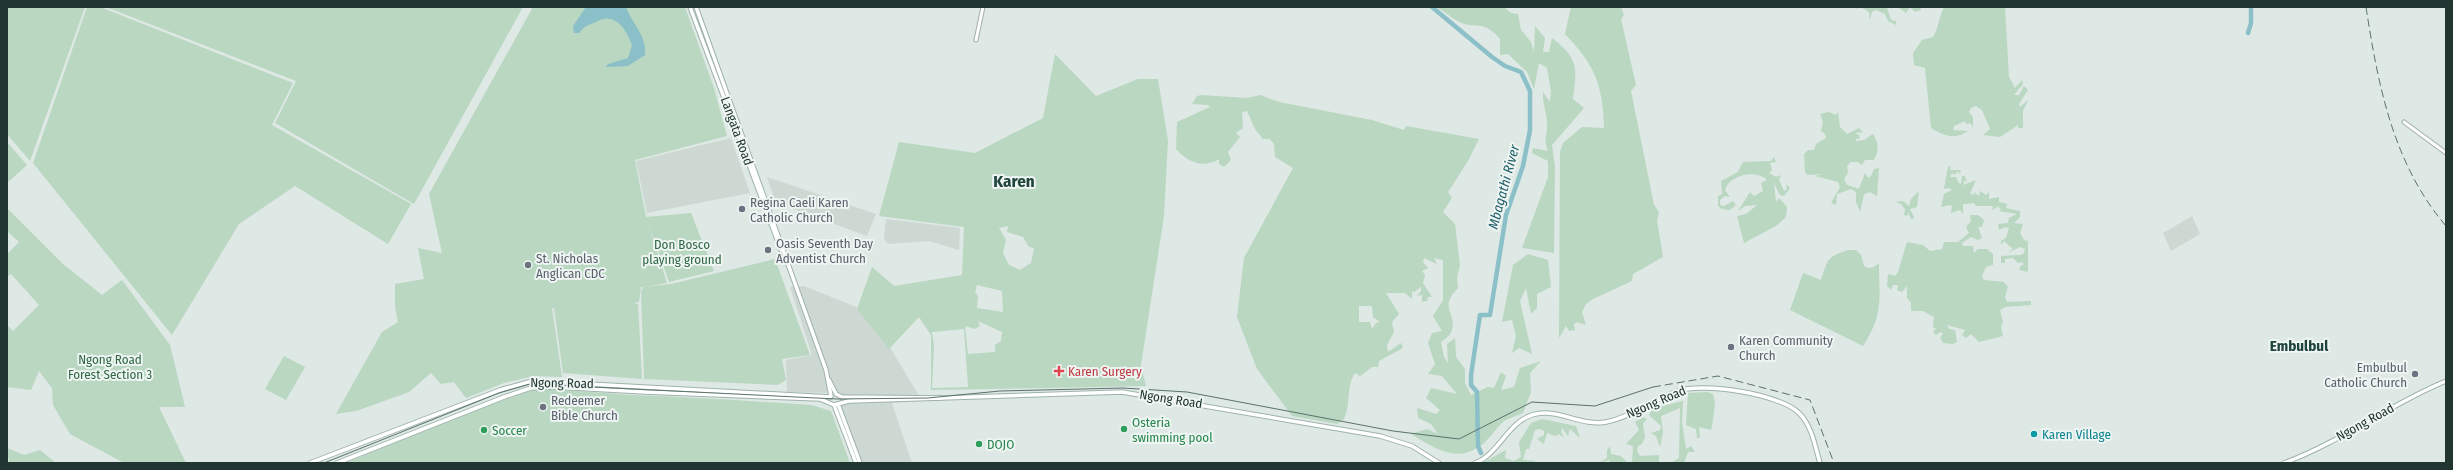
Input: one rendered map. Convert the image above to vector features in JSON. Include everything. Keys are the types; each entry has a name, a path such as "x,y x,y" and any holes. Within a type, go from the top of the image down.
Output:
{"main road":[{"name":"Langata Road","path":"690,7 784,255 829,380"},
{"name":"Langata Road","path":"696,7 760,182 784,255"},
{"path":"829,380 838,395 837,404 856,463"},
{"path":"829,380 830,402 837,404"},
{"name":"Ngong Road","path":"310,463 472,400 532,381 830,396 838,395 906,398 1128,392 1380,436 1412,446 1439,463"},
{"name":"Ngong Road","path":"2284,463 2313,451 2399,402 2446,381"},
{"name":"Ngong Road","path":"337,463 531,388 555,386 645,392 820,399 830,402"},
{"name":"Ngong Road","path":"1475,463 1493,451 1521,420 1532,415 1549,413 1583,421 1606,422 1620,418 1673,392 1700,387 1736,391 1794,409 1809,427 1820,463"},
{"path":"492,393 489,398 492,402 496,401"},
{"name":"Ngong Road","path":"837,404 906,398"},
{"path":"472,400 478,402 477,408"},
{"path":"837,404 860,463"}],"street":[{"path":"976,40 983,7"},
{"path":"2404,122 2446,153"}],"shaded area":[{"path":"731,138 750,193 647,213 636,161"},
{"path":"767,177 876,214 867,236 775,202"},
{"path":"2192,216 2200,234 2171,251 2163,233"},
{"path":"886,219 960,228 959,250 929,241 888,244 884,239"},
{"path":"804,286 856,307 889,346 918,394 920,401 892,403 912,463 862,463 837,393 787,392 786,360 812,355 790,287"}],"green space":[{"path":"7,7 85,7 30,161 7,134"},
{"path":"87,7 100,7 293,83 272,125 411,204 388,244 295,186 239,224 172,335 33,163"},
{"path":"106,7 523,7 414,204 275,123 296,81"},
{"name":"Don Bosco playing ground","path":"533,7 685,7 714,88 727,136 635,160 646,217 691,213 714,271 669,282 648,222 667,283 645,287 671,284 775,259 810,355 782,359 786,380 778,385 644,379 641,292 643,287 641,287 639,302 634,303 638,304 642,379 563,373 554,308 552,308 562,377 534,376 504,383 466,398 454,382 441,384 431,373 409,392 356,411 336,414 382,332 398,322 395,307 395,284 424,279 418,248 442,253 429,194"},
{"path":"1504,7 1511,13 1518,14 1521,30 1531,42 1534,52 1535,26 1545,38 1543,52 1549,52 1552,38 1561,45 1572,58 1575,71 1573,99 1584,108 1552,145 1555,166 1554,253 1522,248 1548,177 1548,161 1532,153 1533,148 1548,151 1545,141 1547,122 1543,96 1543,92 1550,102 1551,91 1547,68 1539,63 1534,89 1527,72 1508,54 1500,55 1500,39 1494,33 1485,27 1459,22 1438,8"},
{"path":"1571,7 1621,7 1624,15 1621,19 1636,85 1631,91 1654,205 1659,212 1657,221 1663,257 1633,274 1632,281 1593,299 1586,304 1582,312 1586,325 1577,322 1574,324 1575,330 1569,331 1566,326 1559,338 1560,152 1563,143 1582,127 1604,128 1602,100 1595,76 1584,56 1565,34"},
{"path":"1861,7 1910,7 1906,13 1899,8 1887,8 1891,20 1896,21 1896,25 1888,21 1885,14 1876,10 1872,12 1870,20 1869,12"},
{"path":"1910,7 1920,7 1921,10 1915,12"},
{"path":"1944,7 2005,7 2009,77 2015,88 2022,80 2023,84 2014,95 2019,95 2024,86 2028,90 2019,104 2020,107 2028,100 2023,111 2023,128 2018,128 2018,125 2000,137 1983,135 1990,129 1982,110 1976,106 1971,108 1969,112 1973,117 1973,127 1970,123 1966,124 1965,121 1954,126 1953,130 1968,131 1963,134 1950,136 1931,128 1925,68 1914,65 1913,53 1922,40 1933,37 1937,30"},
{"path":"1055,54 1096,96 1138,79 1158,79 1168,141 1164,216 1141,365 1146,386 931,390 931,335 919,317 889,349 857,309 872,267 894,286 962,275 964,227 879,216 899,142 975,153 1043,118","holes":["1008,226 1007,232 1023,237 1029,247 1034,248 1031,263 1020,270 1009,265 1003,253 1006,240 999,228","977,285 1002,291 1003,312 977,308 978,296 975,292","978,321 1002,332 1001,341 995,345 995,352 968,354 965,326 975,329 980,326","964,329 968,387 932,388 934,346 932,332"]},
{"path":"1260,95 1279,102 1372,120 1404,130 1406,126 1479,139 1468,161 1448,192 1452,198 1443,212 1455,224 1460,265 1457,278 1458,288 1449,301 1449,310 1453,324 1452,330 1441,342 1444,357 1448,363 1447,344 1455,338 1456,357 1465,369 1465,383 1471,395 1488,387 1494,388 1501,372 1506,376 1501,390 1514,387 1520,368 1541,361 1530,373 1531,392 1523,413 1507,419 1484,443 1474,450 1465,453 1456,454 1438,449 1411,434 1427,429 1438,434 1431,424 1418,418 1417,408 1436,414 1440,410 1426,398 1431,388 1457,394 1442,376 1428,374 1435,364 1428,343 1432,333 1442,331 1433,316 1443,300 1443,260 1434,258 1437,264 1424,258 1423,262 1428,268 1422,271 1425,275 1423,283 1432,297 1428,297 1427,301 1422,302 1422,295 1417,296 1421,291 1421,287 1414,292 1412,291 1412,299 1405,293 1386,293 1399,314 1392,322 1394,332 1387,345 1388,352 1401,343 1403,348 1379,361 1378,367 1372,367 1360,376 1355,373 1350,384 1344,419 1337,424 1292,416 1257,369 1237,317 1244,258 1293,168 1275,157 1274,144 1270,139 1263,139 1255,129 1247,111 1242,112 1243,128 1236,133 1240,137 1228,152 1231,160 1224,167 1219,164 1219,159 1202,164 1191,161 1181,154 1176,149 1177,122 1210,107 1208,105 1192,104 1197,96 1247,98","holes":["1359,306 1372,306 1373,317 1380,322 1376,323 1372,329 1370,322 1359,322"]},
{"path":"1829,112 1836,115 1838,112 1840,127 1847,134 1859,128 1863,132 1855,133 1859,135 1860,138 1856,139 1856,141 1864,140 1873,134 1877,144 1877,153 1874,160 1865,160 1862,165 1858,162 1851,162 1847,166 1848,173 1844,179 1847,185 1859,189 1865,173 1868,178 1871,176 1874,169 1879,168 1877,196 1870,192 1864,194 1860,212 1856,202 1856,192 1851,189 1837,194 1836,205 1831,203 1840,187 1838,182 1815,176 1822,174 1808,175 1805,172 1804,154 1808,150 1814,150 1816,144 1826,138 1825,134 1821,131 1823,122 1820,114"},
{"path":"7,142 27,165 7,183"},
{"path":"1774,157 1776,162 1770,163 1772,170 1769,173 1776,177 1781,175 1779,180 1784,191 1787,189 1786,184 1790,188 1784,196 1780,195 1774,183 1776,202 1779,198 1787,207 1786,217 1776,226 1744,243 1737,216 1746,214 1757,205 1745,206 1738,211 1750,192 1754,196 1763,191 1761,183 1767,180 1750,174 1737,177 1732,181 1725,190 1730,197 1725,196 1720,200 1720,205 1724,206 1733,201 1736,205 1730,210 1722,209 1718,206 1718,196 1722,194 1721,181 1738,172 1743,162 1771,161"},
{"path":"1951,166 1950,170 1961,170 1960,173 1956,171 1957,174 1955,173 1955,175 1952,173 1950,177 1956,177 1959,183 1961,184 1962,176 1965,176 1967,182 1964,180 1964,185 1976,180 1970,194 1974,195 1974,192 1979,196 1980,191 1986,195 1989,192 1989,199 1999,197 1999,202 2007,204 2006,208 2020,211 2020,217 2014,223 2023,224 2020,233 2024,240 2028,241 2028,272 2019,270 2021,265 2024,265 2022,262 2018,263 2013,258 2005,259 2005,263 2001,263 2001,256 2021,255 2024,253 2025,249 2020,247 2008,253 2013,249 2004,241 2001,245 2001,241 2006,238 2009,228 2005,227 1999,230 1998,224 2008,223 2009,218 2017,214 1999,211 2001,209 1998,207 2000,205 1992,210 1993,206 1976,206 1974,203 1963,204 1963,214 1960,210 1951,213 1952,206 1950,205 1941,207 1944,194 1952,190 1949,188 1944,189 1948,167"},
{"path":"1919,191 1917,207 1910,209 1914,217 1912,220 1908,213 1907,216 1904,215 1905,209 1901,204 1895,202 1903,201 1909,206 1911,199"},
{"name":"Ngong Road Forest Section 3","path":"7,208 63,264 102,295 122,280 170,345 185,407 159,407 186,463 124,463 70,434 53,405 52,388 39,371 31,390 7,387 7,325 13,331 39,305 11,274 7,277 7,254 19,242 7,231"},
{"path":"1970,215 1978,215 1984,220 1982,227 1978,227 1982,238 1978,240 1971,237 1962,243 1963,246 1973,246 1974,253 1978,249 1987,249 1993,254 1993,265 1986,267 1982,276 1984,280 2004,282 2008,287 2005,297 2007,302 2031,301 2031,305 2005,307 2000,310 2003,322 2001,327 2003,336 1979,342 1971,334 1966,338 1962,335 1965,330 1947,325 1949,329 1955,330 1957,342 1953,344 1943,343 1940,337 1943,334 1941,332 1936,335 1933,332 1936,329 1933,327 1934,317 1923,311 1911,311 1911,303 1907,298 1907,286 1902,292 1897,290 1898,285 1893,285 1891,290 1887,286 1888,274 1895,276 1898,272 1907,242 1923,245 1930,251 1942,249 1944,242 1958,242 1969,233 1966,227 1971,221"},
{"path":"1848,250 1856,250 1861,255 1864,266 1866,267 1872,268 1879,263 1879,306 1870,335 1863,346 1790,310 1803,273 1821,280 1829,259"},
{"path":"1528,254 1548,260 1551,287 1537,294 1537,308 1531,314 1526,288 1520,301 1532,354 1519,348 1512,353 1516,336 1512,320 1502,322 1513,265"},
{"path":"284,356 305,367 286,400 265,389"},
{"path":"531,390 811,405 831,411 850,463 345,463 463,415"},
{"path":"1707,392 1713,394 1715,404 1712,426 1711,430 1699,427 1700,438 1697,438 1696,429 1686,425 1688,393"},
{"path":"1683,401 1682,422 1686,449 1691,446 1695,452 1688,452 1684,463 1671,463 1679,458 1680,408 1661,416 1663,432 1660,447 1656,436 1651,433 1660,430 1661,426 1649,415 1651,410 1657,411 1662,406"},
{"path":"1643,417 1647,419 1643,424 1645,437 1642,444 1638,446 1637,451 1640,456 1659,455 1659,463 1611,463 1609,460 1599,463 1607,458 1607,450 1610,446 1611,454 1621,456 1627,462 1632,462 1633,446 1626,444 1639,430 1635,422"},
{"path":"1542,419 1576,426 1580,438 1570,429 1568,436 1562,428 1561,431 1564,438 1559,434 1555,436 1547,433 1544,444 1537,439 1544,435 1544,431 1540,429 1535,430 1529,449 1526,449 1523,460 1536,461 1531,463 1482,463 1506,450 1505,458 1514,461 1521,457 1519,442 1531,423"},
{"path":"7,448 24,455 40,450 56,463 9,462"}],"water":[{"path":"586,7 626,7 644,41 645,55 628,66 606,67 608,64 628,58 632,45 624,29 616,21 611,19 606,18 600,20 586,26 579,33 574,33 573,26"}],"waterway":[{"name":"Mbagathi River","path":"1432,7 1492,57 1505,66 1521,72 1530,91 1530,130 1523,166 1506,215 1490,315 1480,315 1471,375 1471,385 1477,392 1478,446 1481,453"},
{"path":"2248,33 2251,23 2251,7"}],"tram line":[{"path":"324,463 499,393 530,384 837,399 928,398 1000,391 1123,388 1187,392 1393,431 1459,439 1532,402 1595,406 1653,387"}],"railway":[{"path":"2366,7 2376,65 2383,94 2401,150 2413,177 2428,202 2446,226"},
{"path":"1653,387 1718,376 1810,400 1834,463"}],"place":[{"name":"Regina Caeli Karen Catholic Church","path":"742,209"},
{"name":"Oasis Seventh Day Adventist Church","path":"768,250"},
{"name":"St. Nicholas Anglican CDC","path":"528,265"},
{"name":"Karen Community Church","path":"1731,347"},
{"name":"Karen Surgery","path":"1059,371"},
{"name":"Embulbul Catholic Church","path":"2415,374"},
{"name":"Redeemer Bible Church","path":"543,407"},
{"name":"Osteria swimming pool","path":"1124,429"},
{"name":"Soccer","path":"484,430"},
{"name":"Karen Village","path":"2034,434"},
{"name":"DOJO","path":"979,444"}],"district":[{"name":"Karen","path":"1014,181"},
{"name":"Embulbul","path":"2299,346"}]}
